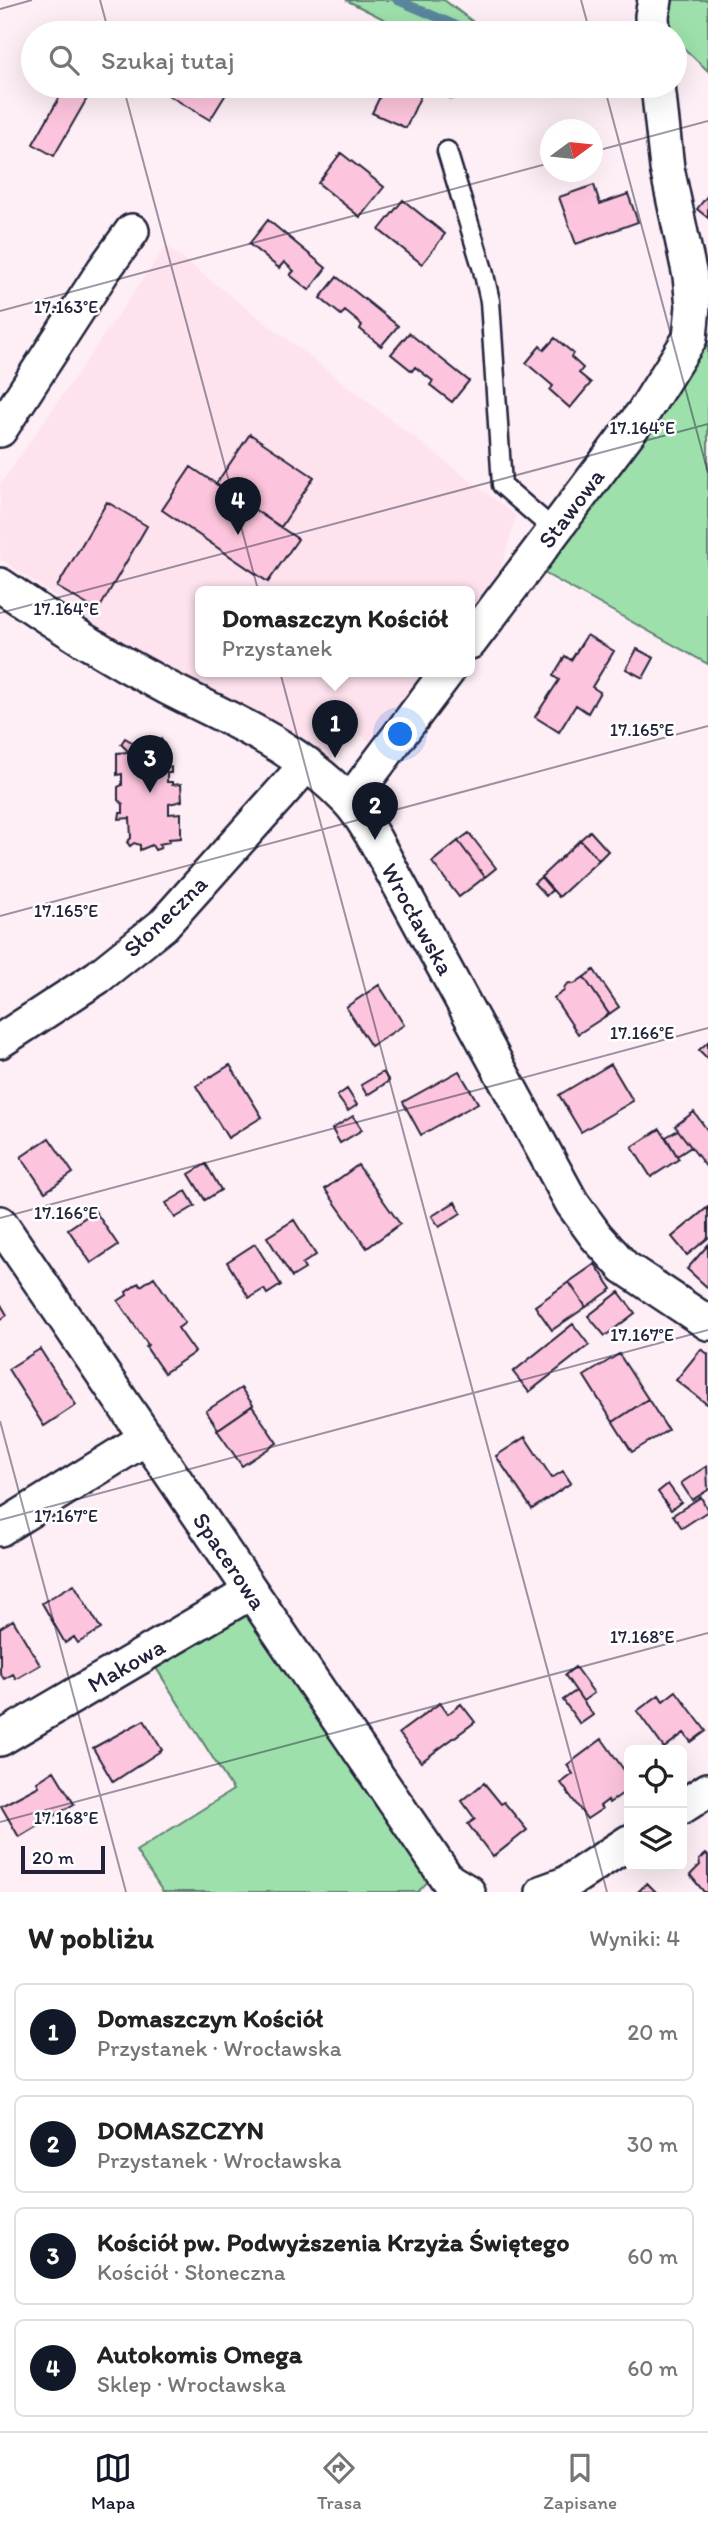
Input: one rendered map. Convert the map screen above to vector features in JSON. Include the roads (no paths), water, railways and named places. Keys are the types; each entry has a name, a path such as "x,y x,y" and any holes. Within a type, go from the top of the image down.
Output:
{"street":[{"path":"652,21 654,0"},
{"name":"Stawowa","path":"475,635 642,413 690,338 693,306 690,276 667,168 659,98"},
{"path":"0,430 132,231"},
{"name":"Wrocławska","path":"0,584 64,629 167,687 276,742 307,764 349,802 375,840 572,1203 596,1236 624,1267 708,1323"},
{"path":"349,802 443,677"},
{"name":"Słoneczna","path":"0,1041 98,977 163,925 307,764"},
{"name":"Spacerowa","path":"0,1223 448,1880 468,1892"},
{"path":"0,1529 146,1438"},
{"name":"Makowa","path":"0,1739 251,1592"},
{"path":"687,1804 708,1790"},
{"path":"542,1892 565,1884 624,1845"}],"lane":[{"path":"447,151 484,270 490,301 502,485 554,530"}],"waterway":[{"path":"397,0 446,21"}],"place":[{"name":"Autokomis Omega","path":"238,535"},
{"name":"Domaszczyn Kościół","path":"335,758"},
{"name":"Kościół pw. Podwyższenia Krzyża Świętego","path":"150,793"},
{"name":"DOMASZCZYN","path":"375,840"}]}
